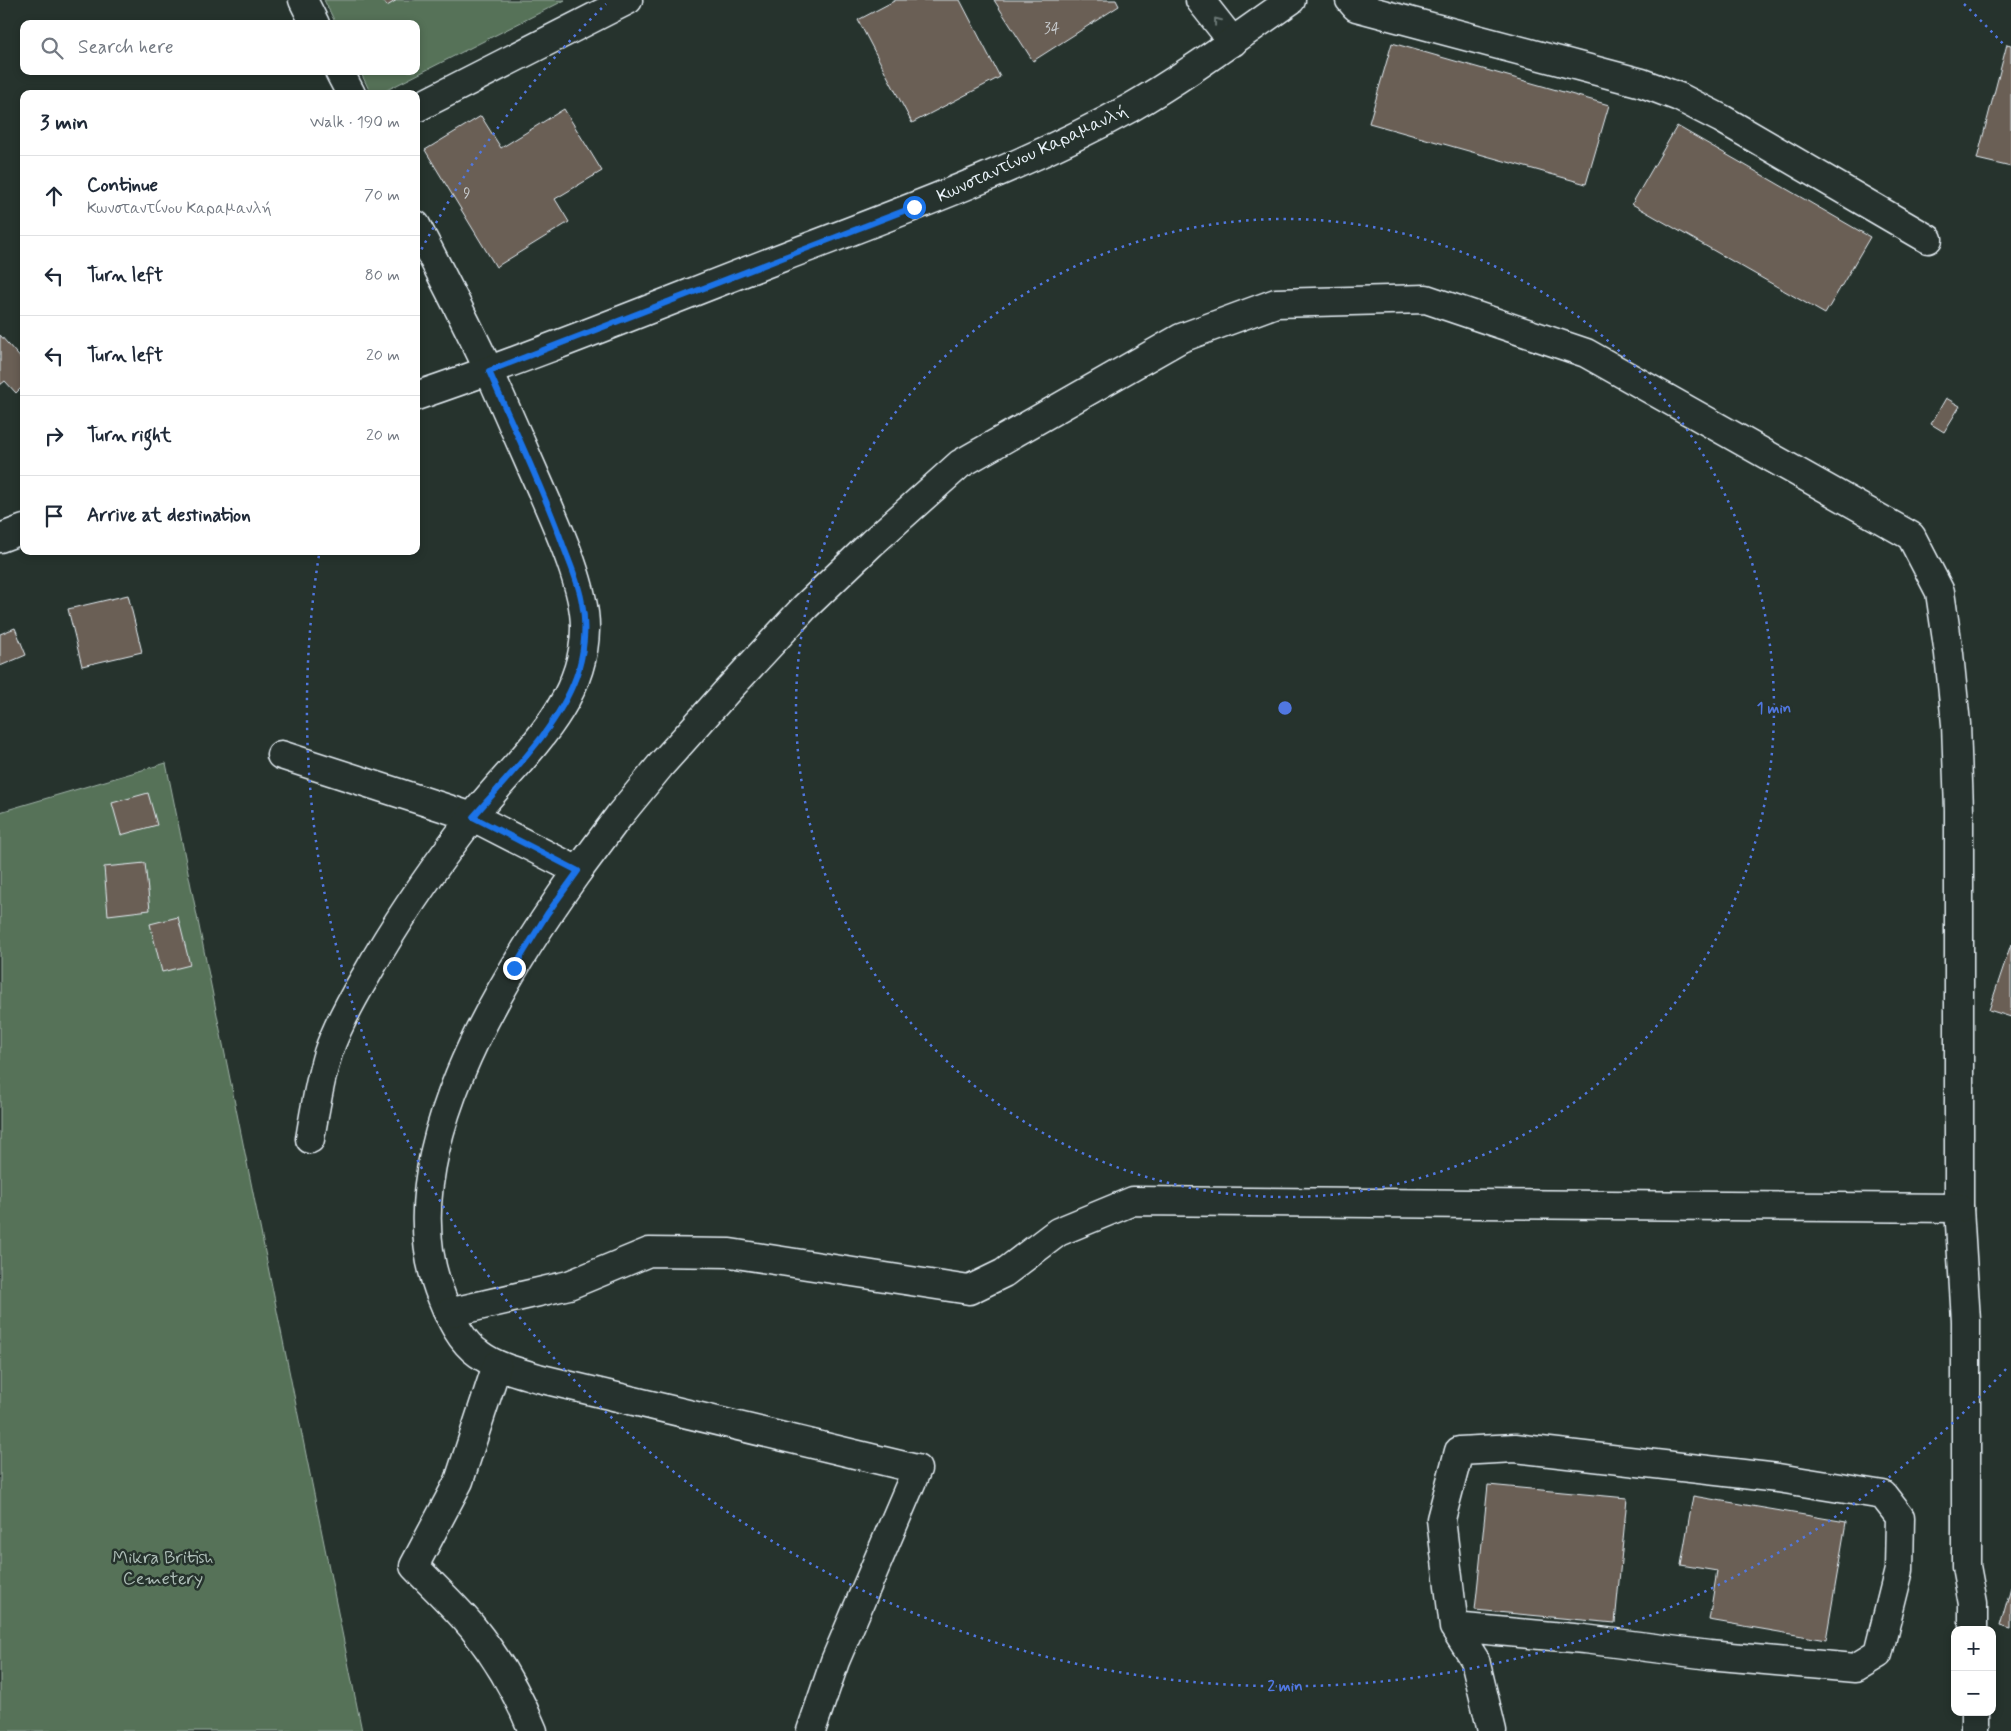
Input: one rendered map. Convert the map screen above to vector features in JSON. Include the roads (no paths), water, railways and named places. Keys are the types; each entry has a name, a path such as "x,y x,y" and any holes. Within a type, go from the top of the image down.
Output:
{"main road":[{"path":"304,0 313,20"},
{"path":"420,106 628,0"},
{"path":"1200,0 1233,42"},
{"name":"Κωνσταντίνου Καραμανλή","path":"420,395 489,371 914,207 1023,161 1129,108 1233,42 1291,0"},
{"path":"1350,0 1356,7 1642,83 1679,97 1722,119 1928,239"},
{"path":"341,75 349,90"},
{"path":"310,1139 318,1088 329,1050 349,1005 409,905 473,817 528,754 568,697 582,654 585,629 582,603 554,520 489,371 420,233"},
{"path":"811,1731 835,1661 917,1469 538,1378 497,1365 477,1354 461,1335 448,1313 436,1286 429,1259 426,1229 428,1191 433,1156 441,1124 460,1075 489,1014 542,922 578,871 619,816 660,766 779,635 872,543 960,464 1181,338 1276,303 1426,299 1586,353 1911,536 1940,592 1956,724 1960,905 1959,1208 1966,1322 1966,1566 1973,1604 1973,1626"},
{"path":"0,538 20,531"},
{"path":"281,755 473,817 578,871"},
{"path":"448,1313 569,1286 649,1252 730,1254 970,1290 1004,1273 1058,1232 1134,1201 1959,1208"},
{"path":"497,1365 459,1481 414,1566 472,1627 500,1665 522,1704 533,1731"},
{"path":"1454,1627 1584,1639 1709,1655 1855,1668 1878,1654 1900,1570 1900,1517 1883,1495 1840,1487 1778,1478 1515,1448 1460,1451 1441,1519 1454,1627 1474,1660 1492,1731"},
{"path":"1975,1716 1975,1731"}],"park label":[{"name":"Mikra British Cemetery","path":"163,1567"}]}
